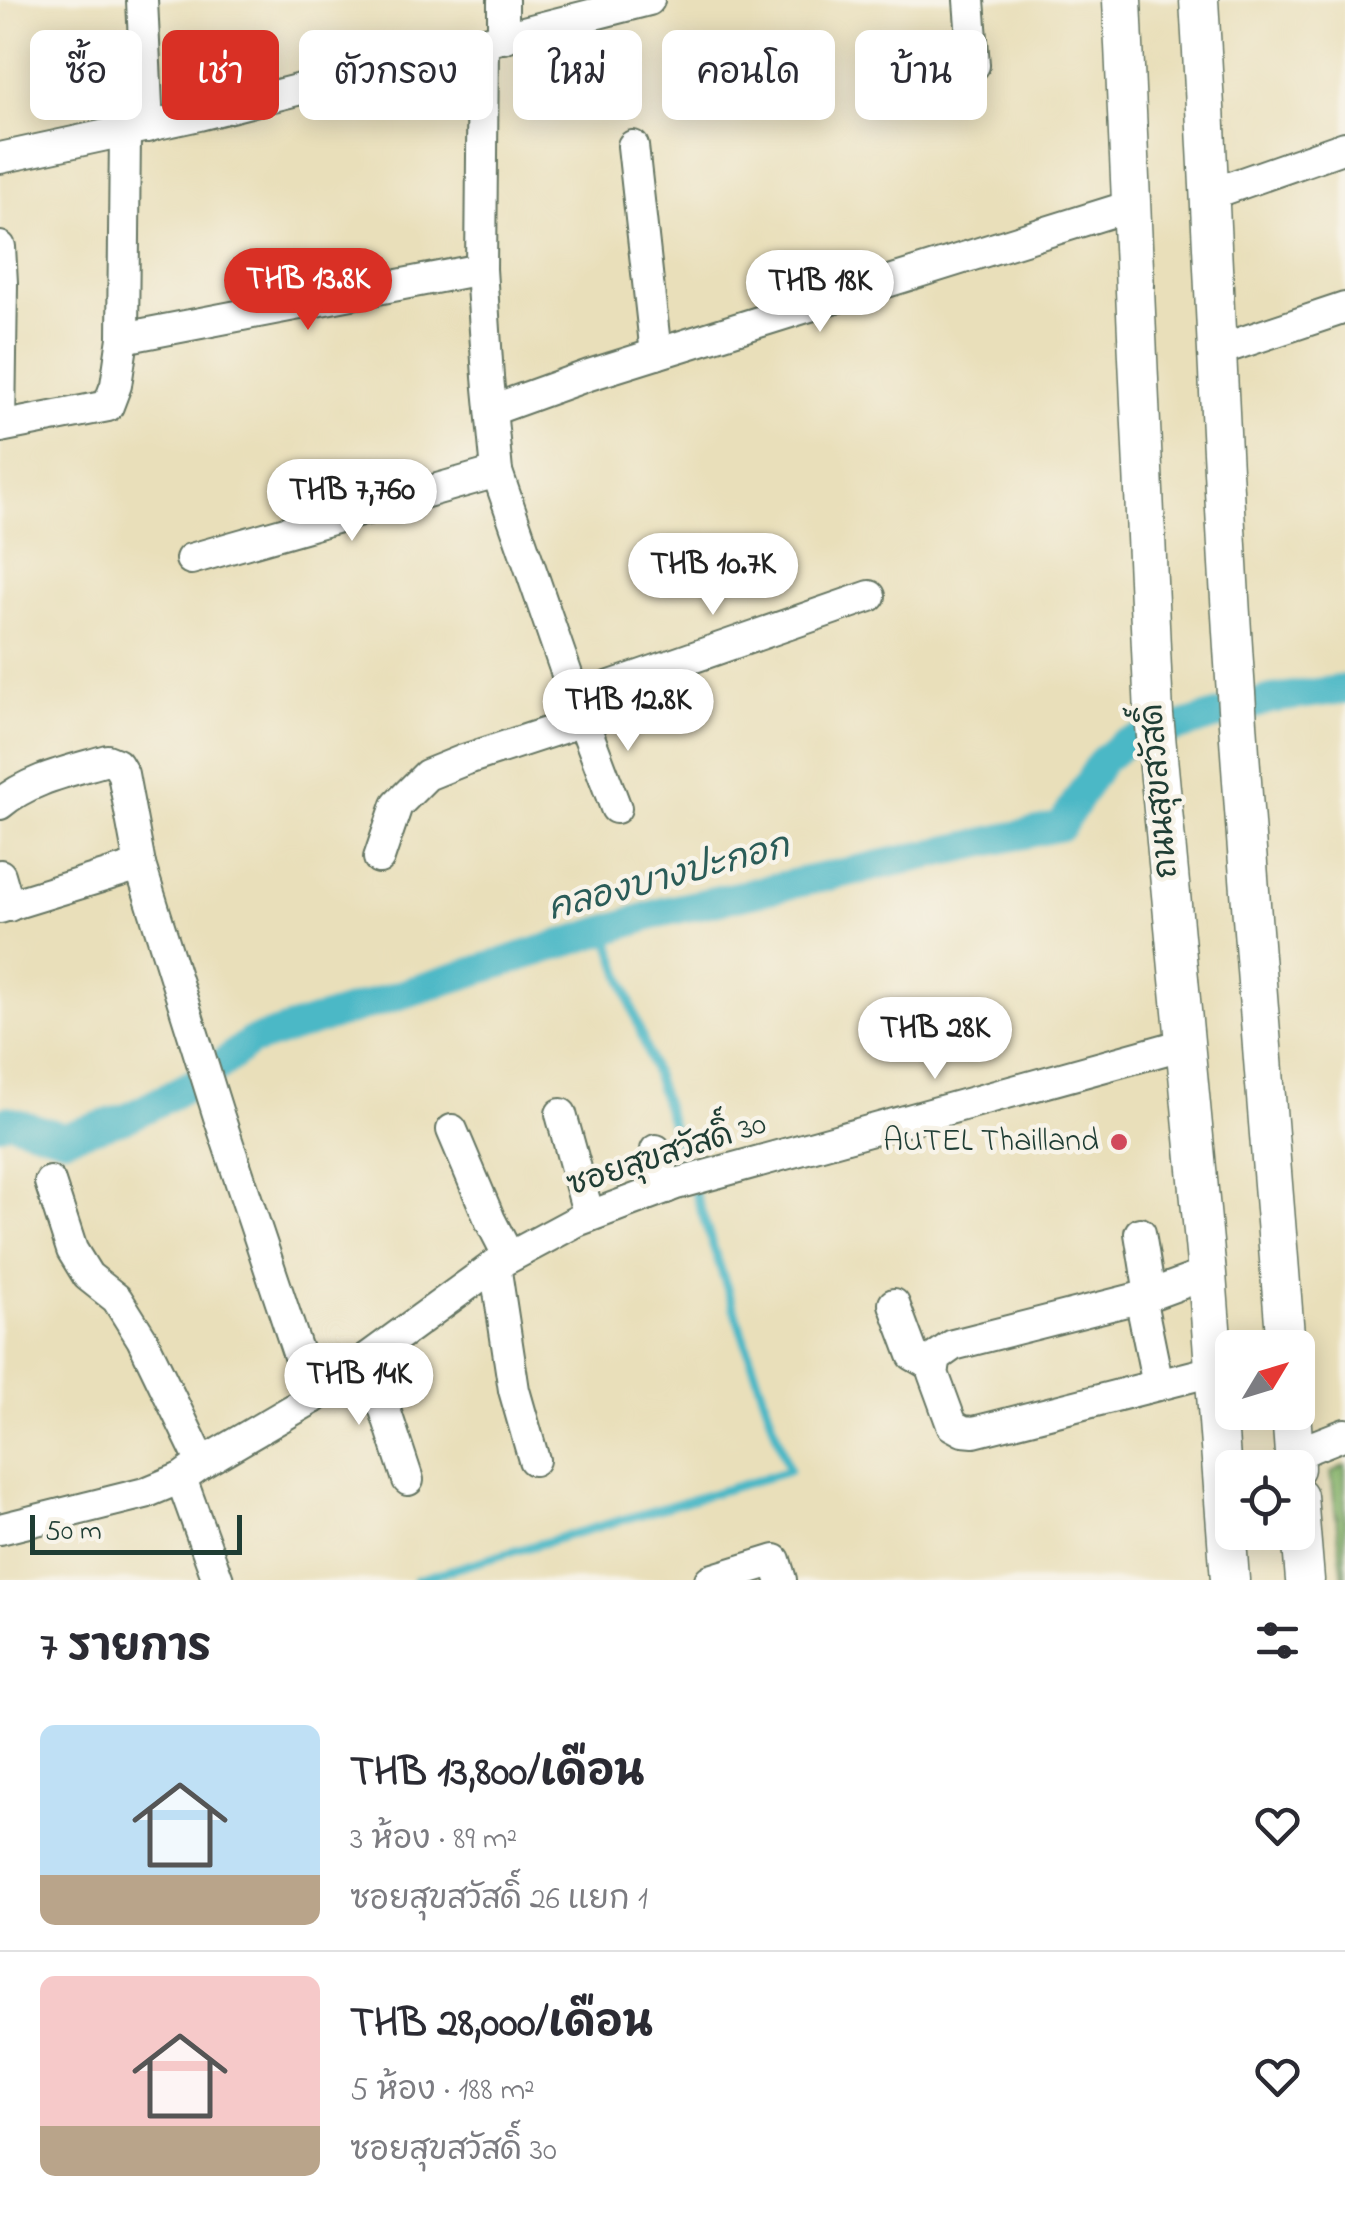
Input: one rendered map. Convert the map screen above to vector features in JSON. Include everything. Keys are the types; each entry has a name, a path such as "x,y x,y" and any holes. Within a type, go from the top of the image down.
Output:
{"main road":[{"name":"ถนนสุขสวัสดิ์","path":"1122,0 1154,716 1207,1274 1230,1580"},
{"path":"1200,0 1242,788 1285,1330"},
{"path":"1302,1550 1305,1580"}],"street":[{"path":"0,250 0,427 108,406 116,385 123,338 142,0"},
{"path":"503,0 493,41 649,0"},
{"path":"969,0 971,30"},
{"path":"0,158 136,130 299,89"},
{"path":"489,120 482,269 497,472 616,808"},
{"path":"633,146 656,354"},
{"path":"1210,194 1345,148"},
{"path":"492,410 590,375 1130,206"},
{"path":"123,338 482,269"},
{"path":"1216,351 1345,308"},
{"path":"191,559 497,472"},
{"path":"379,858 397,805 427,776 580,709 870,596"},
{"path":"0,804 30,784 106,760 117,764 140,865 313,1398"},
{"path":"0,875 4,907 140,865"},
{"name":"ซอยสุขสวัสดิ์ 30","path":"0,1529 145,1493 191,1470 313,1398 502,1261 589,1216 681,1183 1185,1044"},
{"path":"561,1114 589,1216"},
{"path":"452,1130 490,1220 502,1261 514,1390 534,1460"},
{"path":"656,1150 681,1183"},
{"path":"50,1182 72,1250 88,1276 117,1299 142,1339 191,1470 218,1580"},
{"path":"1140,1233 1158,1384"},
{"path":"1207,1274 1145,1296 953,1345 936,1357 933,1373 952,1424 963,1432 974,1432 1213,1370"},
{"path":"894,1304 913,1355 934,1366"},
{"path":"368,1358 408,1480"},
{"path":"1308,1450 1345,1434"},
{"path":"710,1580 778,1570"}],"green space":[{"path":"1345,1465 1345,1580 1343,1580 1331,1472"}],"waterway":[{"name":"คลองบางปะกอก","path":"0,1123 7,1120 64,1137 129,1117 204,1078 250,1042 663,912 1061,826 1102,761 1123,744 1271,699 1345,689"},
{"path":"416,1580 789,1471 606,930"}],"place":[{"name":"AUTEL Thailland","path":"1119,1142"}]}
